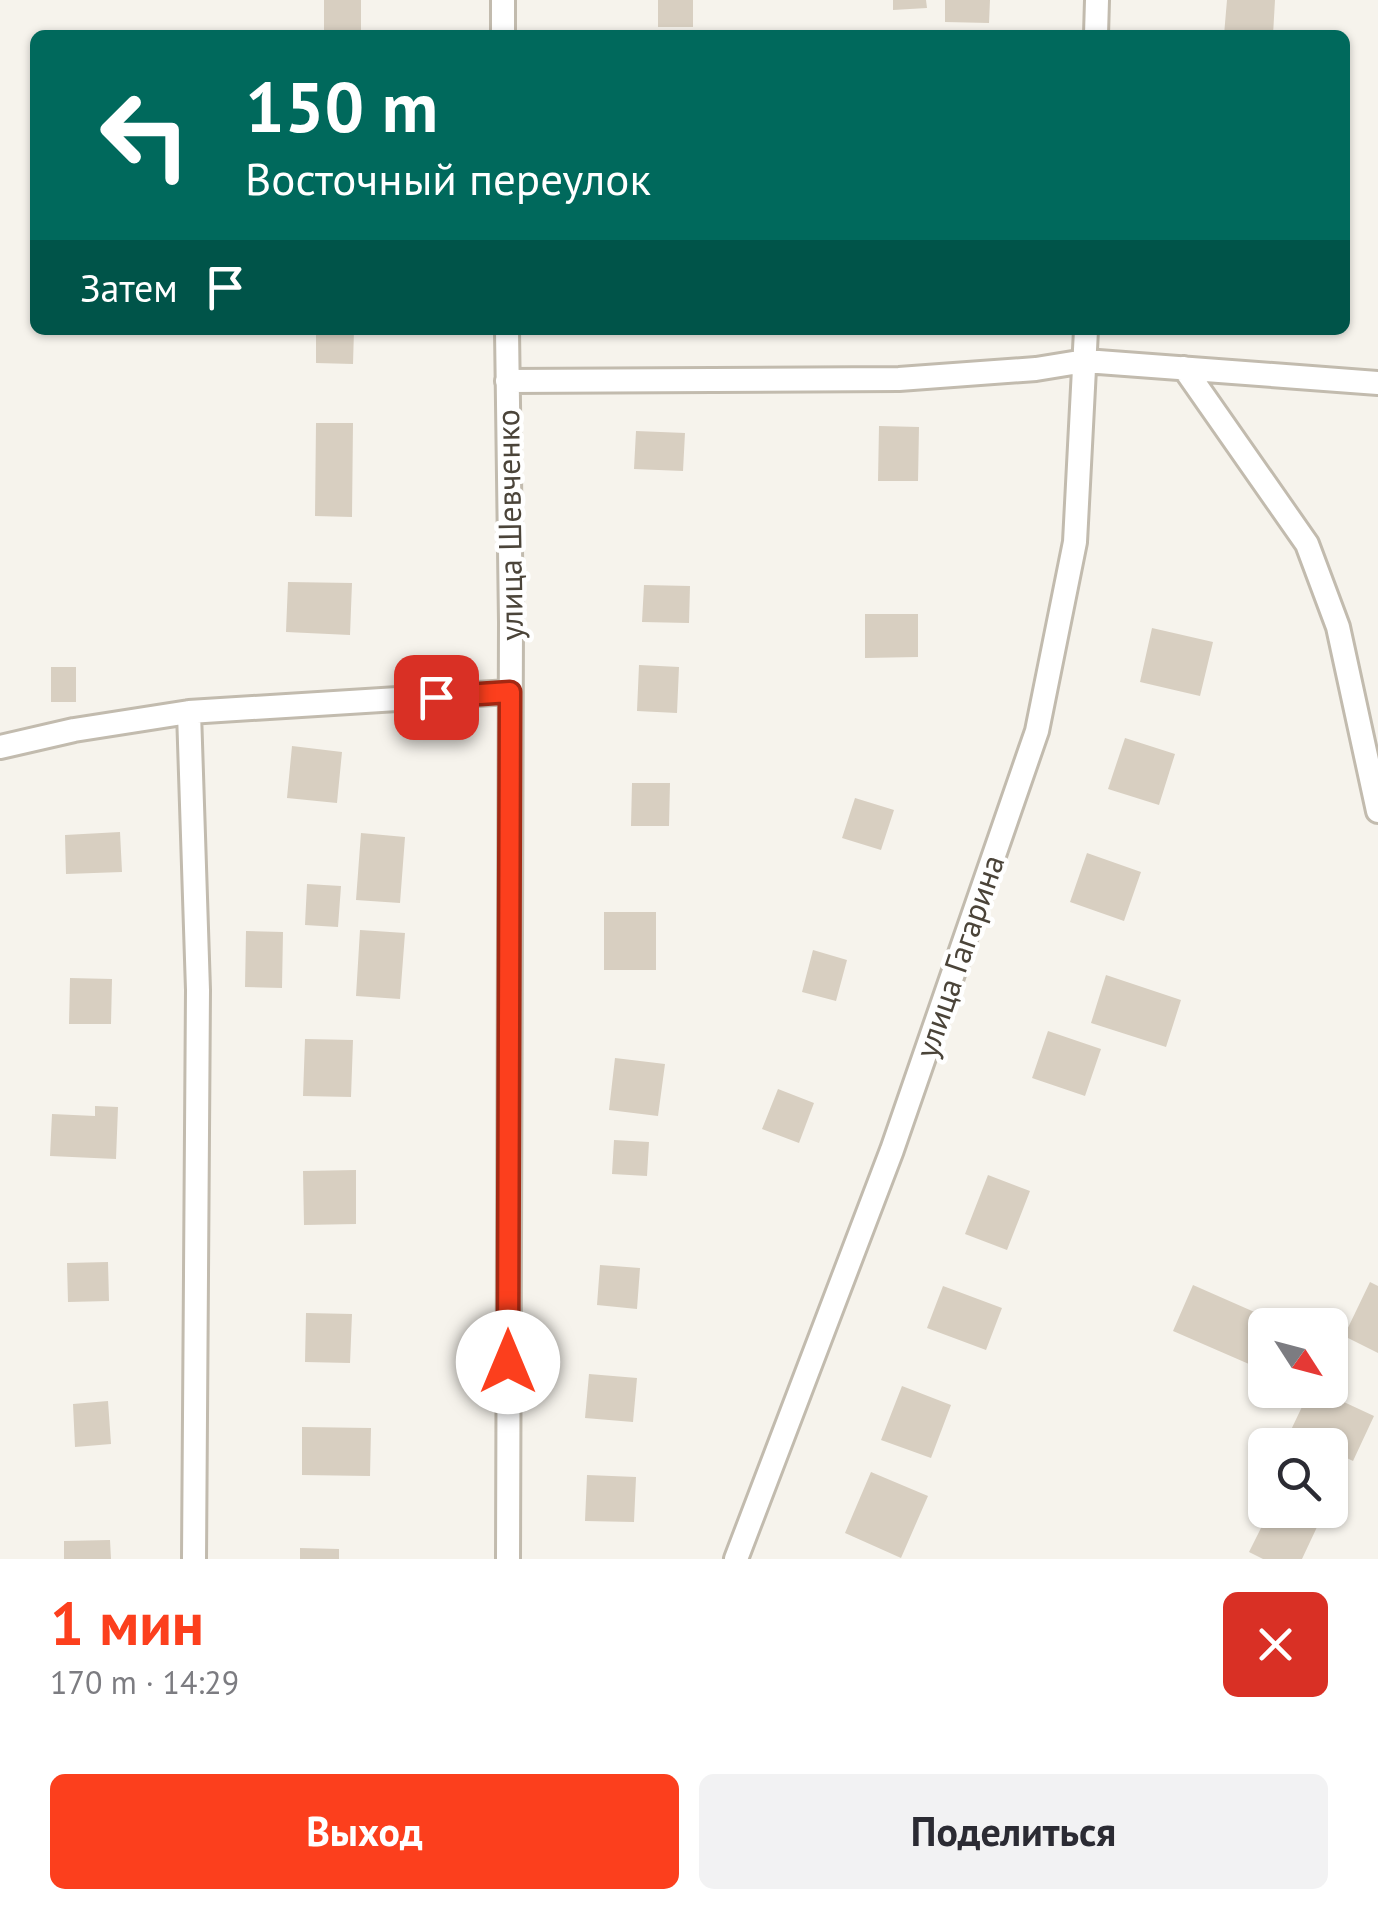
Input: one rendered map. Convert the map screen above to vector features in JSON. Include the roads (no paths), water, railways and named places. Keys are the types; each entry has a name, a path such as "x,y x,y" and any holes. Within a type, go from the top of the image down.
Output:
{"street":[{"path":"503,0 504,30"},
{"path":"1096,30 1097,0"},
{"name":"улица Шевченко","path":"506,335 510,692 508,1559"},
{"name":"улица Гагарина","path":"736,1559 892,1150 1036,732 1075,542 1086,335"},
{"path":"507,382 899,379 1036,370 1085,361 1378,382"},
{"path":"1184,368 1306,544 1338,627 1378,810"},
{"path":"0,746 189,712 510,692"},
{"path":"189,712 198,990 194,1559"}]}
